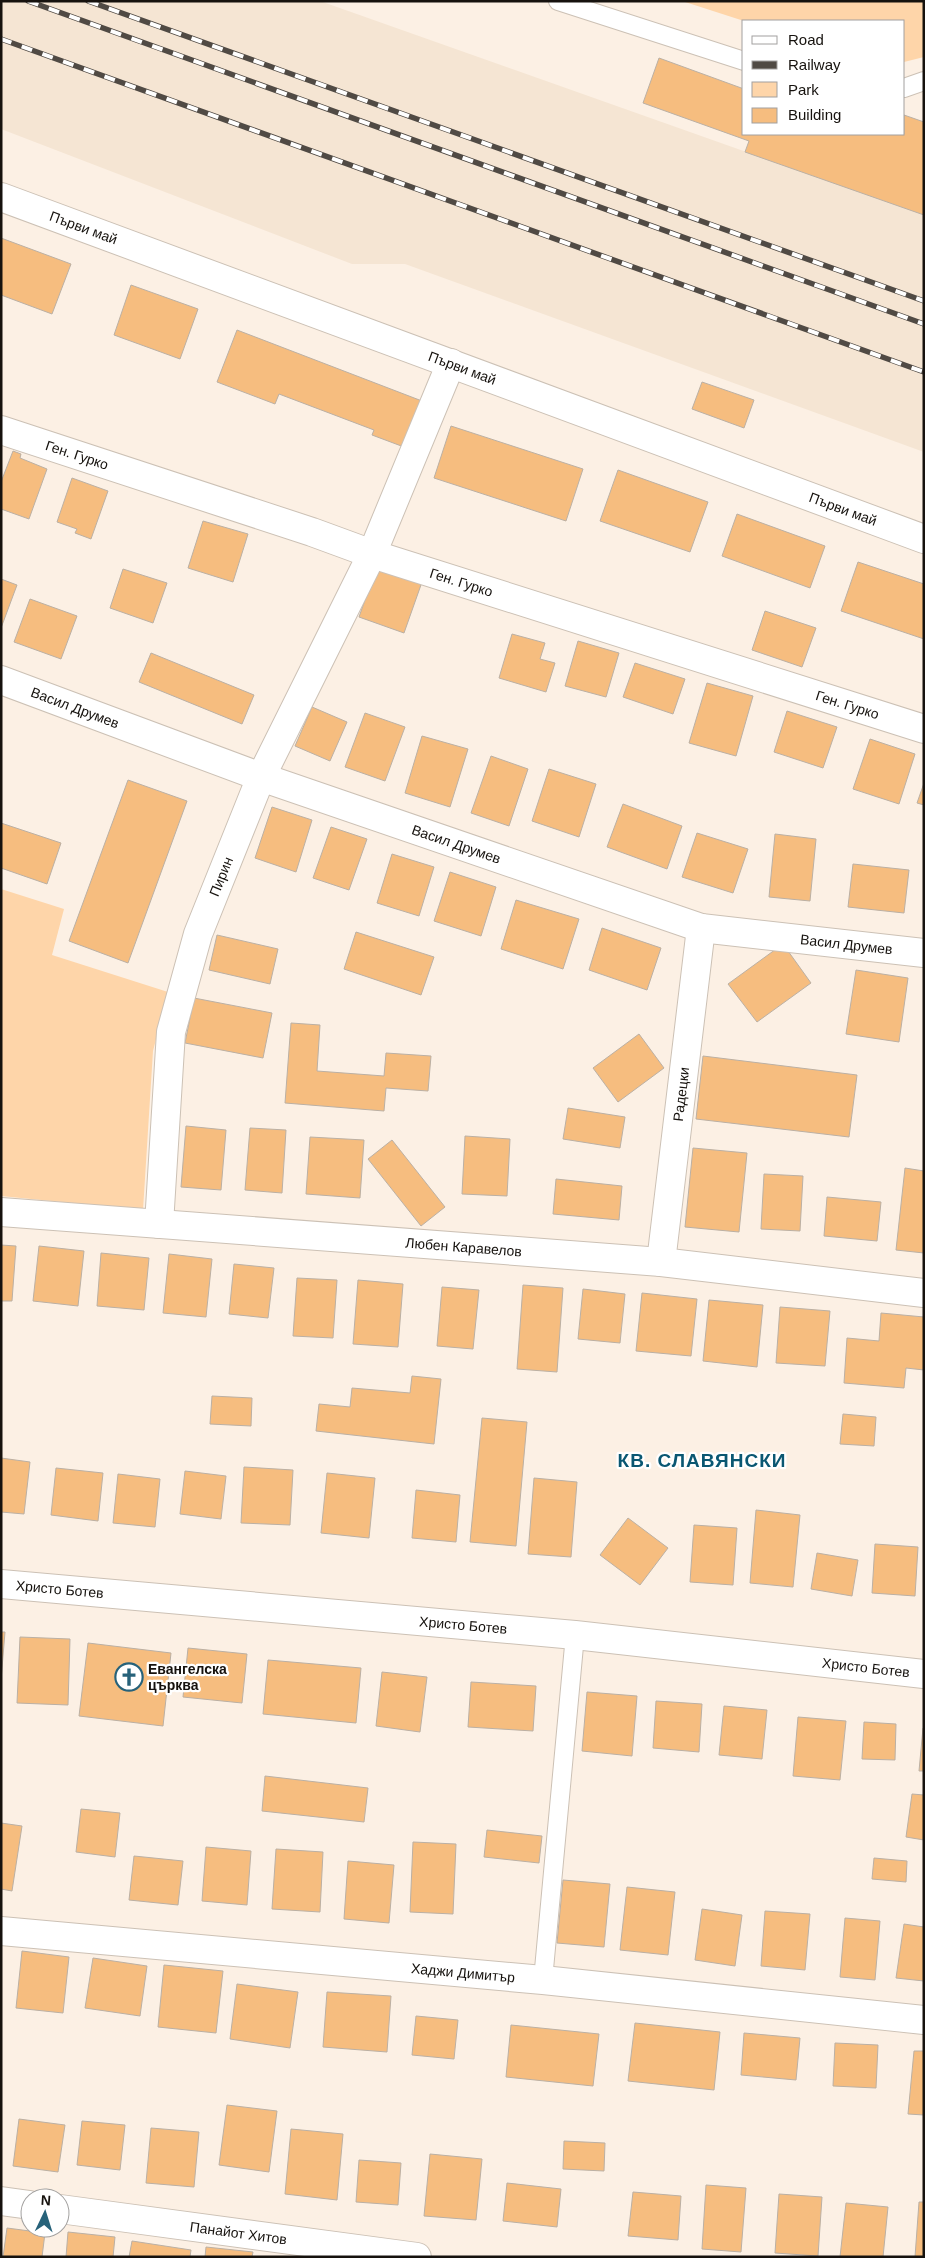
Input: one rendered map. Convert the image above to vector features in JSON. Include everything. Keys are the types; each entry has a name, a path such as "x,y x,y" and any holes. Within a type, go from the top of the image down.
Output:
{"street":[{"name":"Първи май","path":"1,197 924,538"},
{"name":"Пирин","path":"159,1224 171,1032 198,934 261,777 372,554 451,362"},
{"name":"Ген. Гурко","path":"1,430 312,532 372,554 924,729"},
{"name":"Васил Друмев","path":"1,680 261,777 701,928 924,953"},
{"name":"Радецки","path":"661,1262 701,928"},
{"name":"Любен Каравелов","path":"1,1212 661,1262 924,1293"},
{"name":"Христо Ботев","path":"1,1584 575,1635 924,1674"},
{"name":"Хаджи Димитър","path":"1,1931 543,1980 924,2020"},
{"path":"1,2201 20,2204"},
{"name":"Панайот Хитов","path":"70,2210 417,2257"}],"lane":[{"path":"558,1 742,60"},
{"path":"905,88 924,81"},
{"path":"543,1980 575,1635"}],"shaded area":[{"path":"1,1 320,1 924,215 924,452 405,264 352,264 1,129"}],"green space":[{"path":"682,1 924,1 924,57 905,62 905,20 742,20"},
{"path":"1,889 64,909 52,955 168,992 153,1051 143,1210 1,1196"}],"building":[{"path":"659,58 742,88 742,135 905,135 905,115 924,122 924,215 745,152 749,141 643,103"},
{"path":"1,238 71,264 52,314 1,295"},
{"path":"131,285 198,309 180,359 114,335"},
{"path":"237,330 422,401 404,447 372,435 374,430 279,394 275,404 217,382"},
{"path":"702,382 754,400 744,428 692,409"},
{"path":"451,426 583,469 566,521 434,478"},
{"path":"13,451 21,454 20,458 47,469 29,519 1,509 1,482"},
{"path":"618,470 708,502 690,552 600,521"},
{"path":"72,478 108,491 91,539 75,533 77,529 57,522"},
{"path":"737,514 825,546 810,588 722,556"},
{"path":"203,521 248,534 233,582 188,568"},
{"path":"858,562 924,584 924,639 841,611"},
{"path":"377,566 422,582 404,633 359,617"},
{"path":"123,569 167,583 153,623 110,608"},
{"path":"1,579 17,585 1,628"},
{"path":"30,599 77,616 61,659 14,642"},
{"path":"765,611 816,628 802,667 752,650"},
{"path":"512,634 545,643 540,659 555,663 546,692 499,678"},
{"path":"578,641 619,653 606,697 565,686"},
{"path":"151,653 254,695 242,724 139,682"},
{"path":"635,663 685,679 673,714 623,697"},
{"path":"707,683 753,696 736,756 689,743"},
{"path":"312,707 347,722 330,761 295,746"},
{"path":"787,711 837,727 823,768 774,752"},
{"path":"365,713 405,727 385,781 345,767"},
{"path":"422,736 468,749 450,807 405,793"},
{"path":"870,739 915,754 899,804 853,789"},
{"path":"491,756 528,769 509,826 471,813"},
{"path":"549,769 596,784 579,837 532,821"},
{"path":"128,780 187,801 128,963 69,941"},
{"path":"924,783 924,805 917,803"},
{"path":"623,804 682,826 667,869 607,847"},
{"path":"272,807 312,820 296,872 255,858"},
{"path":"1,823 61,843 47,884 1,868"},
{"path":"331,827 367,839 349,890 313,878"},
{"path":"697,833 748,849 733,893 682,877"},
{"path":"775,834 816,839 810,901 769,897"},
{"path":"392,854 434,867 419,916 377,903"},
{"path":"853,864 909,870 904,913 848,907"},
{"path":"450,872 496,887 481,936 434,921"},
{"path":"516,900 579,919 563,969 501,949"},
{"path":"602,928 661,948 647,990 589,970"},
{"path":"356,932 434,957 421,995 344,969"},
{"path":"217,935 278,949 270,984 209,970"},
{"path":"783,944 811,983 757,1022 728,984"},
{"path":"856,970 908,978 899,1042 846,1034"},
{"path":"194,998 272,1013 263,1058 185,1043"},
{"path":"291,1023 320,1025 317,1071 384,1076 386,1053 431,1056 428,1091 386,1088 384,1111 285,1103"},
{"path":"639,1034 664,1068 618,1102 593,1068"},
{"path":"703,1056 857,1075 849,1137 696,1119"},
{"path":"568,1108 625,1117 620,1148 563,1139"},
{"path":"186,1126 226,1130 221,1190 181,1187"},
{"path":"250,1128 286,1130 282,1193 245,1190"},
{"path":"465,1136 510,1139 507,1196 462,1194"},
{"path":"310,1137 364,1140 360,1198 306,1194"},
{"path":"392,1140 445,1207 421,1226 368,1159"},
{"path":"693,1148 747,1153 739,1232 685,1227"},
{"path":"905,1168 924,1171 924,1253 896,1250"},
{"path":"764,1174 803,1176 800,1231 761,1229"},
{"path":"556,1179 622,1186 619,1220 553,1214"},
{"path":"827,1197 881,1202 877,1241 824,1236"},
{"path":"1,1245 16,1246 12,1301 1,1301"},
{"path":"39,1246 84,1251 78,1306 33,1301"},
{"path":"101,1253 149,1258 144,1310 97,1306"},
{"path":"169,1254 212,1259 206,1317 163,1313"},
{"path":"234,1264 274,1268 268,1318 229,1314"},
{"path":"297,1278 337,1280 333,1338 293,1336"},
{"path":"358,1280 403,1284 398,1347 353,1344"},
{"path":"523,1285 563,1288 557,1372 517,1369"},
{"path":"442,1287 479,1290 473,1349 437,1346"},
{"path":"583,1289 625,1294 620,1343 578,1339"},
{"path":"642,1293 697,1299 691,1356 636,1351"},
{"path":"709,1300 763,1305 757,1367 703,1361"},
{"path":"780,1307 830,1311 825,1366 776,1363"},
{"path":"881,1313 924,1317 924,1370 906,1368 904,1388 844,1383 847,1338 879,1341"},
{"path":"412,1376 441,1379 434,1444 316,1431 319,1404 350,1407 352,1388 410,1393"},
{"path":"212,1396 252,1398 251,1426 210,1424"},
{"path":"843,1414 876,1417 874,1446 840,1444"},
{"path":"482,1418 527,1422 516,1546 470,1542"},
{"path":"1,1458 30,1462 24,1514 1,1512"},
{"path":"244,1467 293,1470 290,1525 241,1523"},
{"path":"56,1468 103,1473 98,1521 51,1515"},
{"path":"185,1471 226,1476 221,1519 180,1514"},
{"path":"327,1473 375,1478 369,1538 321,1533"},
{"path":"118,1474 160,1479 155,1527 113,1523"},
{"path":"534,1478 577,1482 571,1557 528,1554"},
{"path":"416,1490 460,1495 456,1542 412,1538"},
{"path":"756,1510 800,1515 793,1587 750,1583"},
{"path":"628,1518 668,1548 640,1585 600,1555"},
{"path":"694,1525 737,1528 733,1585 690,1582"},
{"path":"875,1544 918,1547 915,1596 872,1593"},
{"path":"817,1553 858,1560 852,1596 811,1589"},
{"path":"1,1632 5,1632 1,1680"},
{"path":"20,1637 70,1639 68,1705 17,1703"},
{"path":"88,1643 171,1653 163,1726 79,1716"},
{"path":"188,1648 247,1654 242,1703 183,1697"},
{"path":"268,1660 361,1668 356,1723 263,1714"},
{"path":"382,1672 427,1677 420,1732 376,1726"},
{"path":"471,1682 536,1686 533,1731 468,1727"},
{"path":"587,1692 637,1696 632,1756 582,1751"},
{"path":"656,1701 702,1704 699,1752 653,1748"},
{"path":"724,1706 767,1710 762,1759 719,1755"},
{"path":"798,1717 846,1721 840,1780 793,1776"},
{"path":"864,1722 896,1724 895,1760 862,1759"},
{"path":"923,1728 924,1771 919,1771"},
{"path":"265,1776 368,1788 364,1822 262,1811"},
{"path":"912,1794 924,1795 924,1840 906,1837"},
{"path":"81,1809 120,1813 115,1857 76,1852"},
{"path":"1,1823 22,1826 12,1891 1,1889"},
{"path":"487,1830 542,1836 539,1863 484,1857"},
{"path":"413,1842 456,1844 453,1914 410,1912"},
{"path":"206,1847 251,1851 247,1905 202,1901"},
{"path":"276,1849 323,1852 320,1912 272,1909"},
{"path":"134,1856 183,1861 178,1905 129,1900"},
{"path":"874,1858 907,1861 906,1882 872,1879"},
{"path":"348,1861 394,1865 389,1923 344,1919"},
{"path":"563,1880 610,1884 604,1947 557,1943"},
{"path":"627,1887 675,1892 668,1955 620,1950"},
{"path":"702,1909 742,1915 735,1966 695,1960"},
{"path":"765,1911 810,1914 805,1970 761,1966"},
{"path":"845,1918 880,1921 875,1980 840,1977"},
{"path":"904,1924 924,1927 924,1981 896,1978"},
{"path":"22,1951 69,1957 63,2013 16,2008"},
{"path":"93,1958 147,1966 140,2016 85,2008"},
{"path":"164,1965 223,1971 216,2033 158,2027"},
{"path":"237,1984 298,1992 290,2048 230,2039"},
{"path":"327,1992 391,1996 387,2052 323,2047"},
{"path":"416,2016 458,2020 454,2059 412,2055"},
{"path":"635,2023 720,2032 714,2090 628,2081"},
{"path":"511,2025 599,2034 593,2086 506,2077"},
{"path":"744,2033 800,2038 796,2080 741,2075"},
{"path":"835,2043 878,2045 876,2088 833,2086"},
{"path":"914,2051 924,2051 924,2115 908,2114"},
{"path":"227,2105 277,2111 269,2172 219,2165"},
{"path":"19,2119 65,2125 58,2172 13,2166"},
{"path":"82,2121 125,2125 120,2170 77,2165"},
{"path":"151,2128 199,2132 194,2187 146,2183"},
{"path":"291,2129 343,2134 337,2200 285,2194"},
{"path":"564,2141 605,2143 604,2171 563,2169"},
{"path":"430,2154 482,2159 476,2220 424,2216"},
{"path":"359,2160 401,2163 398,2205 356,2202"},
{"path":"507,2183 561,2189 557,2227 503,2221"},
{"path":"706,2185 746,2188 741,2252 702,2249"},
{"path":"633,2192 681,2196 678,2240 628,2236"},
{"path":"779,2194 822,2197 818,2256 775,2253"},
{"path":"919,2202 924,2202 924,2257 915,2257"},
{"path":"846,2203 888,2207 883,2257 840,2257"},
{"path":"7,2228 20,2230 20,2238 44,2238 42,2257 3,2257"},
{"path":"70,2232 115,2237 113,2257 66,2257 68,2238 70,2238"},
{"path":"132,2241 191,2250 190,2257 129,2257"},
{"path":"206,2247 253,2252 252,2257 205,2257"}],"railway":[{"path":"28,1 924,324"},
{"path":"88,1 924,301"},
{"path":"1,39 924,372"}],"place":[{"name":"Евангелска църква","path":"129,1677"}],"district":[{"name":"КВ. СЛАВЯНСКИ","path":"702,1460"}]}
